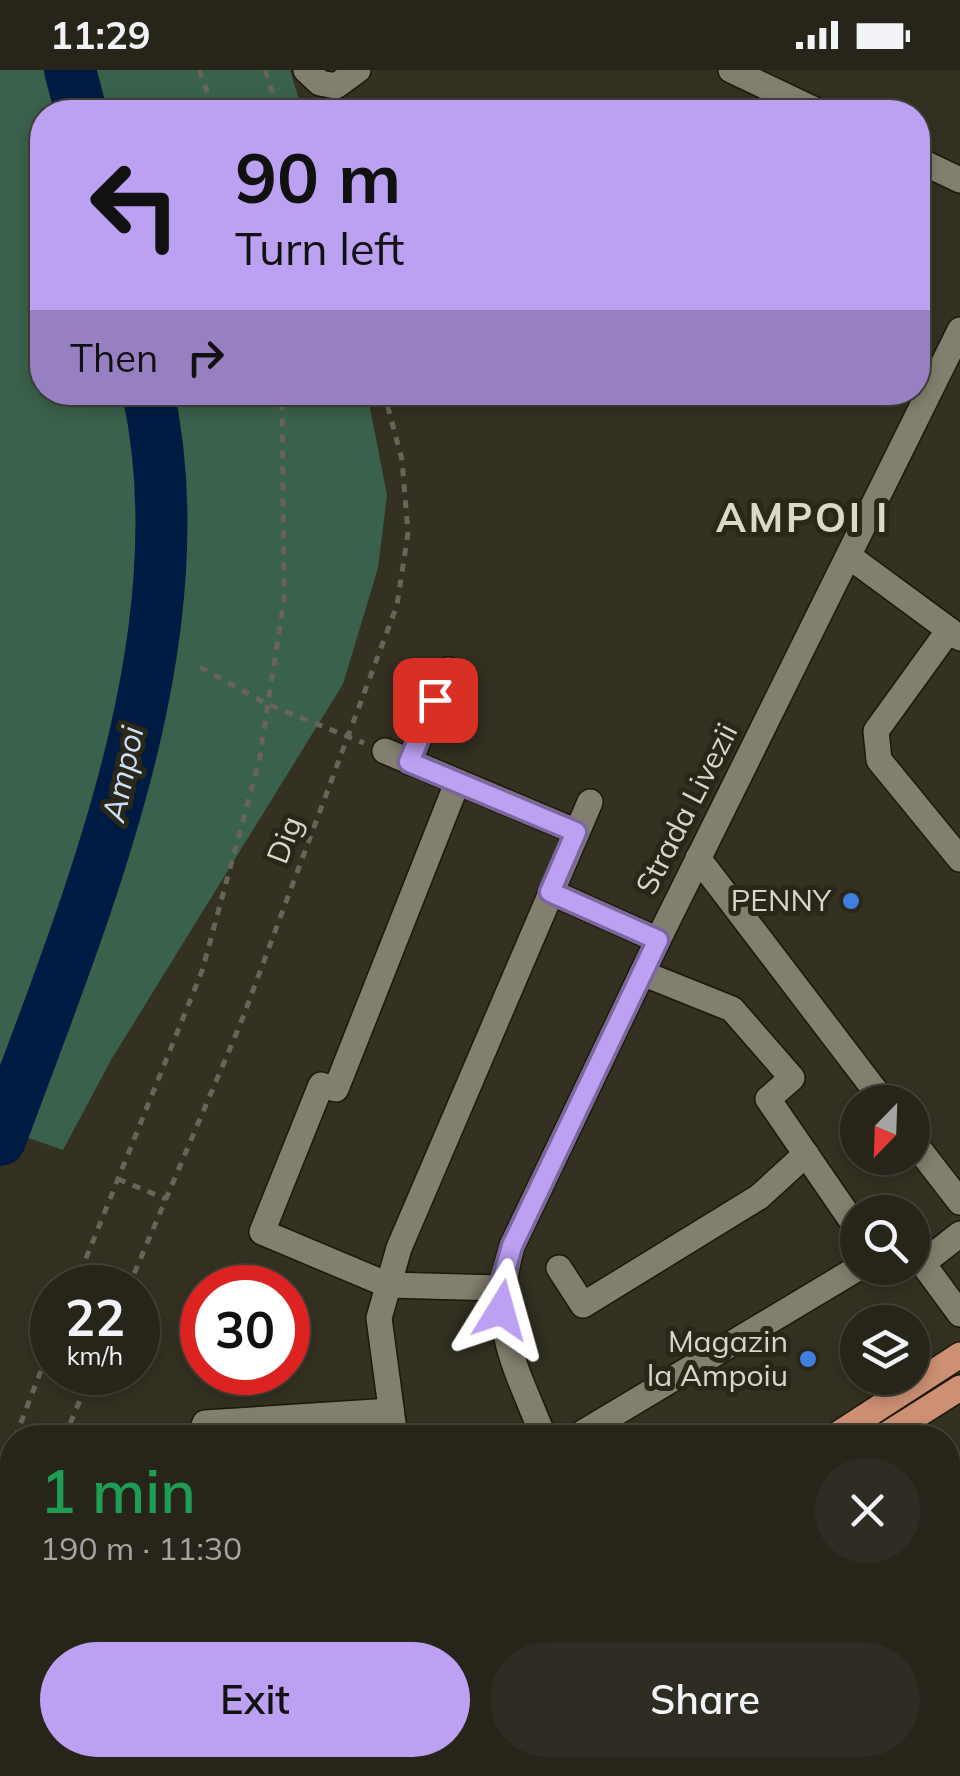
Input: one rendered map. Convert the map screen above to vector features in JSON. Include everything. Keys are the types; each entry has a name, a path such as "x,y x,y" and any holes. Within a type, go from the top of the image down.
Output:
{"main road":[{"path":"852,1425 960,1355"},
{"path":"902,1425 960,1388"}],"street":[{"path":"306,70 320,83 336,86 358,70"},
{"path":"731,70 794,100"},
{"path":"930,166 960,180"},
{"name":"Strada Livezii","path":"930,392 960,330"},
{"name":"Strada Livezii","path":"539,1425 503,1332 500,1288 512,1246 698,858 923,405"},
{"path":"850,556 955,634 876,731 880,760 960,858"},
{"path":"409,762 448,670"},
{"path":"385,751 576,832"},
{"path":"457,783 336,1089 321,1085 262,1232 388,1285 500,1288"},
{"path":"393,1425 379,1333 388,1285 590,802"},
{"path":"698,858 871,1085"},
{"path":"550,892 658,940"},
{"path":"642,974 732,1009 792,1078 768,1100 840,1204"},
{"path":"559,1268 582,1305 760,1197 806,1154"},
{"path":"930,1163 960,1202"},
{"path":"930,1250 960,1234"},
{"path":"930,1273 960,1314"},
{"path":"596,1425 840,1279"},
{"path":"204,1425 391,1411"}],"path":[{"path":"199,70 210,100"},
{"path":"265,70 274,100"},
{"path":"83,1265 202,971 258,762 284,600 282,405"},
{"name":"Dig","path":"138,1265 240,1025 396,606 408,533 402,460 387,405"},
{"path":"200,667 267,704 348,736"},
{"path":"117,1179 166,1199"},
{"path":"20,1425 32,1395"},
{"path":"70,1425 82,1395"}],"green space":[{"path":"0,70 290,70 299,100 30,100 30,405 369,405 387,495 378,568 343,684 111,1060 63,1150 0,1128"}],"waterway":[{"name":"Ampoi","path":"70,70 78,100"},
{"name":"Ampoi","path":"0,1140 98,868 126,773 147,677 159,581 161,486 150,405"}],"place":[{"name":"PENNY","path":"851,901"},
{"name":"Magazin la Ampoiu","path":"808,1359"}],"district":[{"name":"AMPOI I","path":"803,518"}],"route":[{"path":"435,700 409,762 576,832 550,892 658,940 512,1246 500,1288 501,1310"}]}
